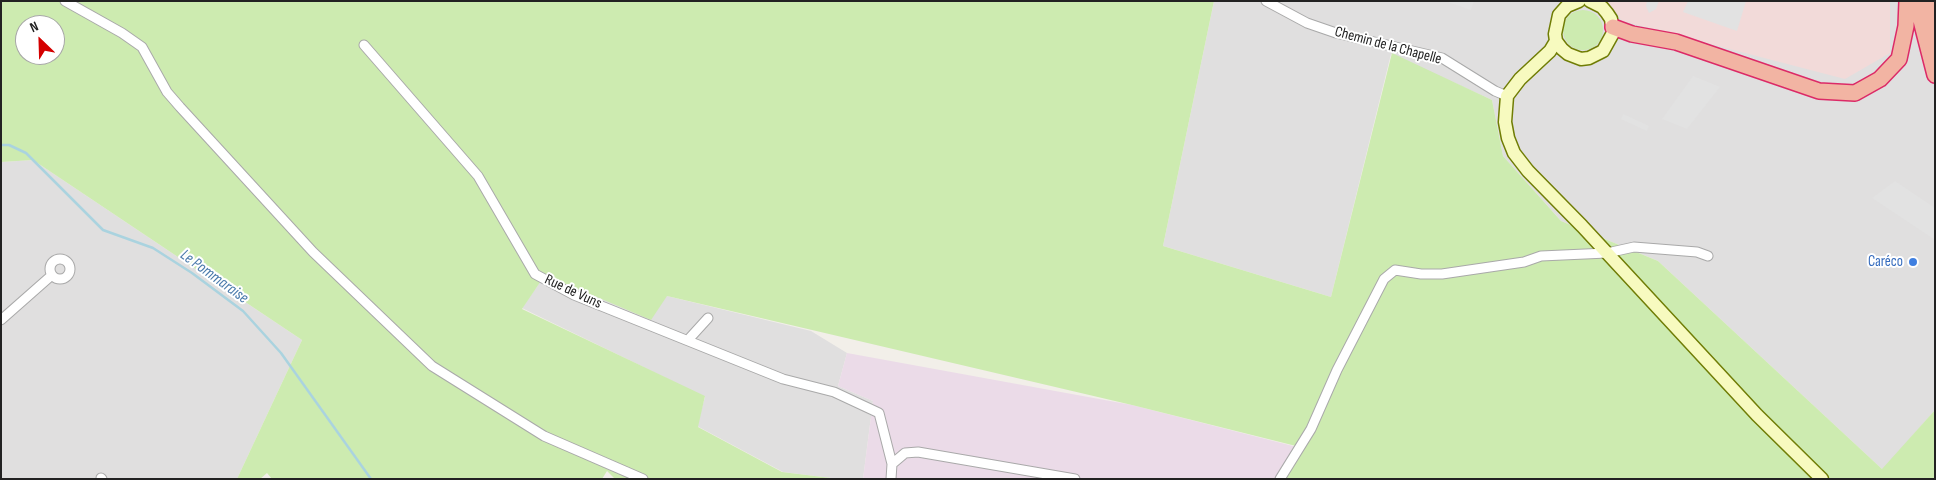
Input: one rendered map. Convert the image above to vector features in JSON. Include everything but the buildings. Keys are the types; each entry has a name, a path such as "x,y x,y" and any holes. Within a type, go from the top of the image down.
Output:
{"highway":[{"path":"1613,27 1632,34 1676,42 1819,91 1856,93 1880,79 1899,59 1906,26 1906,1"},
{"path":"1916,1 1935,75"},
{"path":"1926,1 1935,35"}],"main road":[{"path":"1556,41 1568,54 1581,58 1597,55 1608,45 1613,27 1602,7 1590,1"},
{"path":"1574,2 1563,10 1556,20 1556,41 1550,51 1520,79 1507,96 1504,122 1514,153 1528,172 1607,252 1757,415 1822,479"},
{"path":"1531,70 1556,57 1568,54"}],"street":[{"path":"65,1 142,46 168,92 180,107 313,252 432,366 544,436 643,479"},
{"name":"Chemin de la Chapelle","path":"1266,1 1307,23 1336,33 1442,58 1495,91 1507,96"},
{"name":"Rue de Vuns","path":"364,45 478,176 535,274 574,295 783,379 834,392 879,413 892,464"},
{"path":"1280,479 1311,429 1341,361 1384,279 1389,273 1401,269 1421,274 1442,274 1524,262 1541,256 1607,252 1634,247 1697,252 1708,256"},
{"path":"1,320 52,275"},
{"path":"688,340 693,332 708,318"},
{"path":"891,479 892,464 905,453 918,452 1075,479"}],"shaded area":[{"path":"1214,1 1935,1 1935,410 1883,470 1658,261 1561,221 1503,156 1492,100 1391,54 1331,297 1163,246"},
{"path":"1445,1 1474,1 1471,10"},
{"path":"1607,1 1890,1 1890,53 1845,79 1622,21"},
{"path":"1647,1 1659,1 1656,9 1649,13 1646,6"},
{"path":"1688,1 1746,1 1737,31 1683,12"},
{"path":"1693,76 1720,87 1687,129 1662,119"},
{"path":"1623,114 1649,126 1647,131 1621,119"},
{"path":"33,160 302,340 237,479 1,479 1,162"},
{"path":"1895,181 1935,208 1935,240 1872,198"},
{"path":"545,275 667,296 811,331 847,353 838,386 873,401 863,479 839,479 783,472 697,426 705,397 522,308"},
{"path":"847,353 1132,405 1297,447 1276,479 863,479 873,401 838,386"}],"green space":[{"path":"1,1 1214,1 1163,246 1331,297 1392,53 1492,100 1503,156 1561,221 1658,261 1882,469 1935,410 1935,479 1276,479 1296,446 1132,405 667,296 651,320 545,275 522,309 705,396 698,427 782,472 839,479 615,479 607,471 602,479 272,479 267,473 260,479 237,479 302,340 33,160 1,162"},
{"path":"1587,10 1594,13 1600,19 1603,30 1602,38 1594,47 1587,50 1579,50 1572,47 1564,38 1563,26 1566,19 1575,11"}],"waterway":[{"name":"Le Pommaraise","path":"1,145 9,145 26,153 103,230 153,248 192,273 243,311 281,353 371,479"}],"place":[{"name":"Caréco","path":"1913,262"}]}
